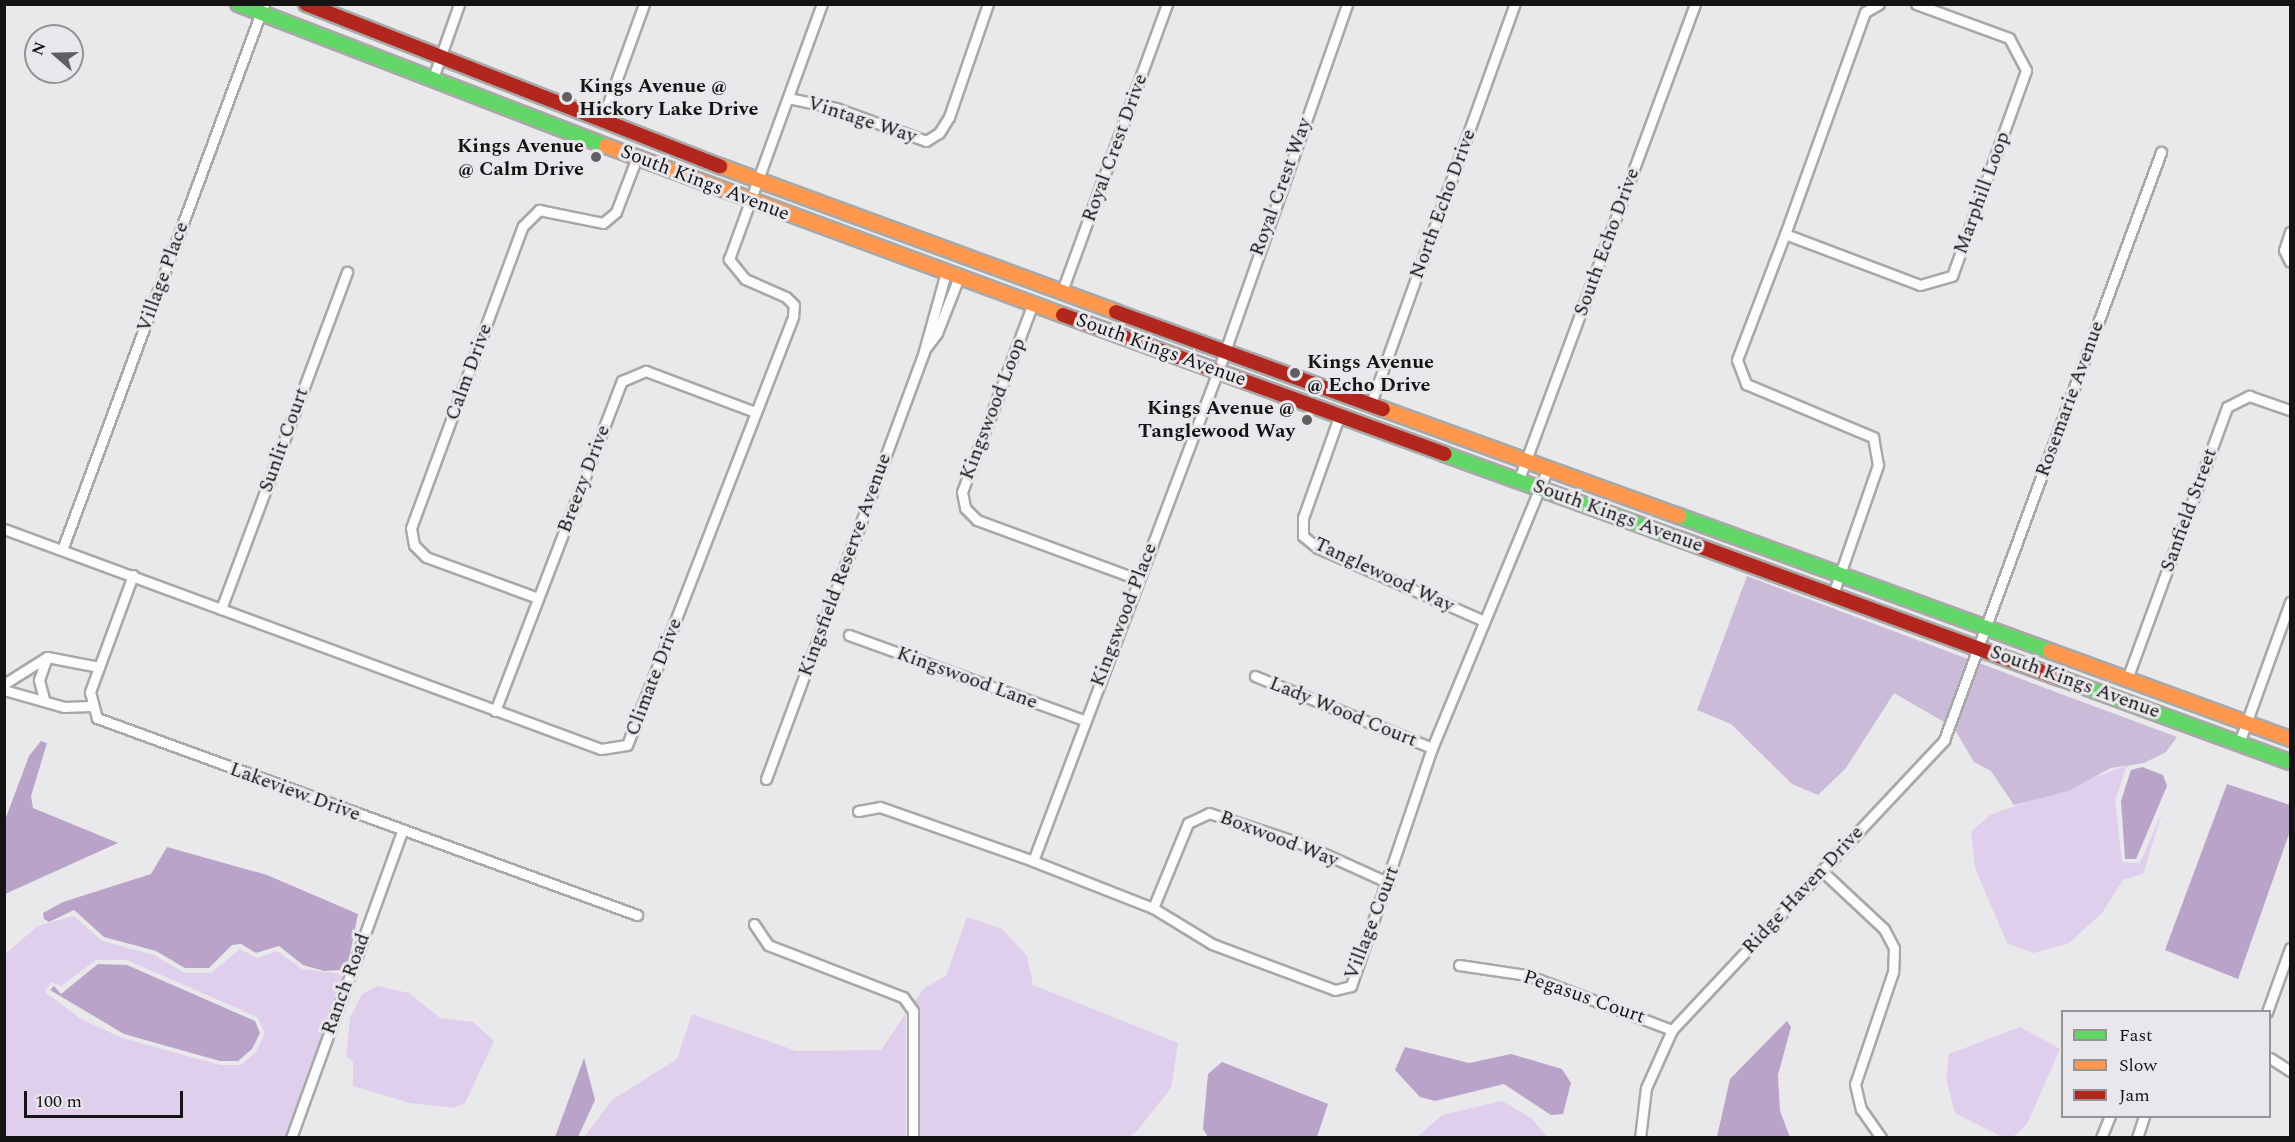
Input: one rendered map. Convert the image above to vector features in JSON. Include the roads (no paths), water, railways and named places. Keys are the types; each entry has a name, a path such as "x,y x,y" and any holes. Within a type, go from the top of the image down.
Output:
{"main road":[{"name":"South Kings Avenue","path":"238,4 262,8 433,78 748,200 1541,487 2290,762"},
{"name":"South Kings Avenue","path":"306,4 758,181 2290,739"},
{"path":"1677,537 1685,518"}],"street":[{"path":"433,78 459,4"},
{"path":"602,120 644,4"},
{"name":"Vintage Way","path":"758,181 822,4"},
{"name":"Vintage Way","path":"789,98 926,141 939,134 948,117 988,4"},
{"name":"Royal Crest Drive","path":"1062,291 1167,4"},
{"name":"Royal Crest Way","path":"1218,371 1223,349 1347,4"},
{"name":"North Echo Drive","path":"1371,403 1515,4"},
{"name":"South Echo Drive","path":"1519,479 1695,4"},
{"path":"1833,594 1878,465 1873,437 1746,384 1737,360 1865,12 1879,4"},
{"name":"Marphill Loop","path":"1785,234 1920,285 1952,276 2026,70 2009,38 1916,4"},
{"name":"Village Place","path":"62,550 262,8"},
{"name":"Rosemarie Avenue","path":"1979,647 2161,152"},
{"name":"Calm Drive","path":"538,598 426,557 414,545 411,528 523,226 539,210 603,223 616,212 637,157"},
{"name":"Climate Drive","path":"133,575 601,749 627,745 794,304 733,269 730,248 748,200 758,181"},
{"path":"2290,232 2284,250 2290,262"},
{"name":"Sunlit Court","path":"221,609 347,272"},
{"name":"Kingsfield Reserve Avenue","path":"766,779 953,274"},
{"name":"Kingsfield Reserve Avenue","path":"924,351 938,333 953,274"},
{"name":"Kingswood Loop","path":"1033,303 962,492 965,508 977,520 1137,579"},
{"name":"Breezy Drive","path":"495,711 622,381 646,371 755,412"},
{"name":"Kingswood Place","path":"1033,861 1137,579 1218,371"},
{"name":"Sanfield Street","path":"2127,679 2227,406 2249,396 2290,410"},
{"name":"Tanglewood Way","path":"1340,414 1303,518 1303,536 1318,548 1484,621"},
{"name":"Village Court","path":"858,811 880,807 1033,861 1153,908 1212,945 1335,990 1351,986 1389,883 1431,748 1548,468"},
{"path":"4,529 133,575 99,667 91,706 73,709 44,699 4,690"},
{"path":"2239,743 2290,602"},
{"name":"Kingswood Lane","path":"849,635 1084,720"},
{"name":"Ridge Haven Drive","path":"1640,1137 1646,1088 1672,1030 1944,740 1979,647"},
{"path":"4,684 47,657 99,667"},
{"path":"44,699 39,680 47,657"},
{"name":"Lady Wood Court","path":"1255,676 1431,748"},
{"name":"Lakeview Drive","path":"91,706 106,722 637,915"},
{"name":"Boxwood Way","path":"1153,908 1188,823 1209,813 1305,845 1389,883"},
{"name":"Ranch Road","path":"291,1137 402,831"},
{"path":"1822,871 1884,929 1894,948 1893,972 1855,1084 1862,1109 1881,1137"},
{"path":"754,924 768,945 903,997 912,1011 913,1137"},
{"path":"2267,1010 2290,948"},
{"name":"Pegasus Court","path":"1459,965 1527,975 1672,1030"},
{"path":"2271,1059 2290,1071"},
{"path":"2101,1137 2109,1118"},
{"path":"2137,1137 2144,1118"}],"place":[{"name":"Kings Avenue @ Hickory Lake Drive","path":"567,97"},
{"name":"Kings Avenue @ Calm Drive","path":"596,157"},
{"name":"Kings Avenue @ Echo Drive","path":"1295,373"},
{"name":"Kings Avenue @ Tanglewood Way","path":"1307,420"}]}
